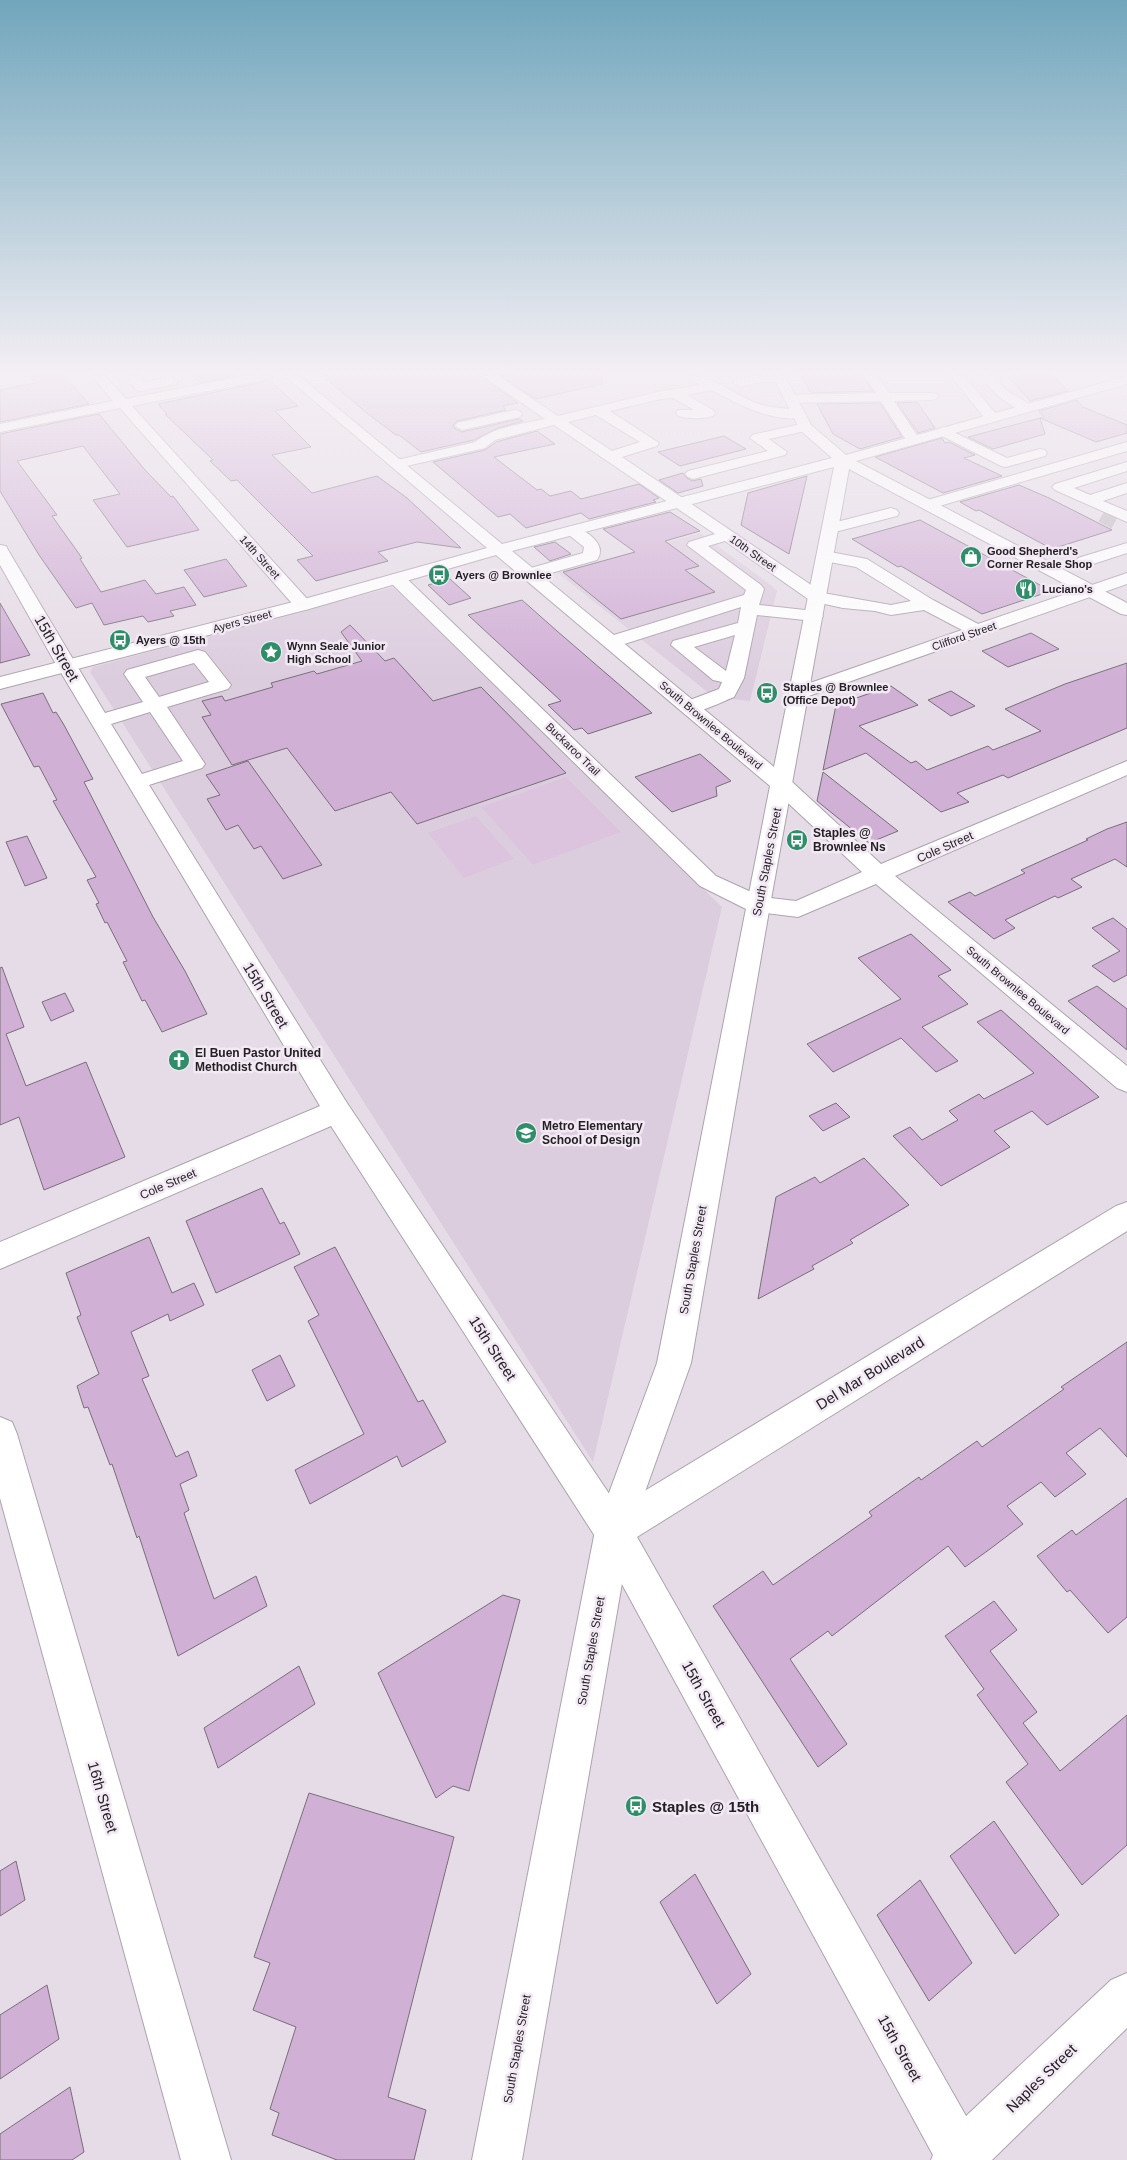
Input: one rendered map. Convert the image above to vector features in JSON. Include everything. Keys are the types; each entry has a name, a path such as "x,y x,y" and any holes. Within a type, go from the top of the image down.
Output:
{"street":[{"name":"14th Street","path":"188,477 303,605"},
{"name":"South Brownlee Boulevard","path":"414,477 782,785 879,875 1127,1080"},
{"name":"10th Street","path":"642,477 817,597"},
{"path":"749,477 758,482"},
{"name":"Ayers Street","path":"0,683 303,605 501,549 778,477"},
{"name":"South Staples Street","path":"497,2160 613,1531 674,1363 758,905 841,477"},
{"path":"877,477 1127,610"},
{"path":"930,504 1022,477"},
{"path":"1091,477 1060,486 1113,513 1127,488"},
{"path":"831,528 891,513"},
{"path":"530,574 591,556 592,545 572,530"},
{"path":"689,707 727,693 734,678 755,589 695,545 727,535"},
{"path":"1084,562 1127,548"},
{"name":"15th Street","path":"0,550 66,666 336,1111 613,1531 960,2159"},
{"path":"826,556 861,563 927,604 976,631"},
{"name":"Clifford Street","path":"800,693 1127,578"},
{"name":"Buckaroo Trail","path":"397,579 708,881 758,905"},
{"path":"817,597 891,610 927,604"},
{"path":"680,645 749,611"},
{"path":"611,642 658,627 749,611 814,616"},
{"path":"658,627 720,676 734,678"},
{"path":"99,720 154,704 195,764 137,782"},
{"name":"Cole Street","path":"758,905 798,909 1127,767"},
{"name":"Cole Street","path":"0,1256 336,1111"},
{"name":"Del Mar Boulevard","path":"613,1531 1127,1215"},
{"name":"16th Street","path":"0,1434 206,2160"},
{"name":"Naples Street","path":"960,2159 1127,1996"}],"shaded area":[{"path":"700,533 777,591 750,701 730,699 720,702 558,573"},
{"name":"Metro Elementary School of Design","path":"393,587 722,907 593,1462 90,672 93,667"},
{"path":"566,777 621,832 533,865 481,807"},
{"path":"476,816 514,859 464,878 428,833"}],"building":[{"path":"0,477 29,477 57,515 52,516 82,558 80,559 101,592 145,580 156,594 184,587 196,605 170,611 174,616 148,622 143,616 104,625 92,603 76,608 39,555 0,491"},
{"path":"107,477 152,477 171,497 173,496 199,530 127,547 93,500 120,494"},
{"path":"227,477 295,477 312,493 378,477 407,498 461,548 417,542 378,552 388,561 316,581 297,560 313,556 237,480 231,481"},
{"path":"450,477 520,477 537,490 541,489 550,496 571,491 581,499 639,484 659,498 653,500 656,502 589,519 581,513 526,528 510,514 498,517"},
{"path":"670,477 686,477 692,481 701,479 703,486 678,493 659,480"},
{"path":"807,477 789,554 741,525 748,493"},
{"path":"912,477 999,477 943,493"},
{"path":"1019,485 1112,530 1052,549 979,510 976,511 960,502"},
{"path":"670,512 700,531 665,541 699,566 685,570 715,592 621,619 563,572 635,552 603,529"},
{"path":"920,520 1051,591 982,614 852,539"},
{"path":"555,542 571,554 550,561 534,547"},
{"path":"226,559 247,586 204,597 184,570"},
{"path":"450,579 471,598 449,605 428,585"},
{"path":"522,600 652,713 588,734 582,728 574,730 548,705 561,701 468,615"},
{"path":"0,603 30,655 0,663"},
{"path":"350,625 385,661 394,658 433,701 481,687 566,773 417,824 391,792 335,811 287,748 232,765 202,717 211,715 202,701 222,696 225,701 273,687 271,683 314,671 317,674 362,661 341,632"},
{"path":"1031,633 1059,649 1008,667 982,651"},
{"path":"1127,663 1127,728 1008,778 1003,775 957,793 969,802 941,812 866,753 823,770 836,705 891,686 918,705 859,726 911,763 916,761 927,770 988,746 993,750 1041,731 1005,709 1065,684"},
{"path":"951,691 975,706 951,716 928,700"},
{"path":"43,693 53,713 56,712 64,725 93,779 84,782 153,917 185,971 207,1014 162,1032 145,1000 142,1001 123,962 127,961 107,922 105,923 96,904 99,903 87,880 96,877 53,801 57,800 39,766 34,767 1,704"},
{"path":"700,754 731,781 716,787 717,796 672,812 635,777"},
{"path":"248,761 322,865 283,879 261,846 254,849 238,825 226,830 207,799 220,795 206,775"},
{"path":"823,772 898,831 869,843 817,801"},
{"path":"1127,822 1127,867 1115,859 1071,879 1082,887 1058,898 1055,896 1005,920 1015,928 994,939 948,902 970,892 975,896 1025,873 1021,870 1088,840 1086,839 1107,829"},
{"path":"27,836 47,878 25,886 6,842"},
{"path":"1113,918 1127,929 1127,975 1114,982 1092,966 1120,951 1092,928"},
{"path":"911,934 951,970 938,976 968,1004 922,1027 958,1061 936,1072 901,1038 833,1072 807,1044 901,999 858,958"},
{"path":"2,967 24,1027 6,1034 26,1086 86,1062 125,1157 44,1190 19,1117 0,1125 0,968"},
{"path":"1097,986 1127,1009 1127,1050 1068,1001"},
{"path":"65,993 74,1011 51,1021 42,1002"},
{"path":"1001,1010 1099,1097 1047,1125 1032,1111 994,1131 1010,1147 941,1186 893,1136 910,1127 922,1140 958,1120 949,1111 979,1094 984,1099 1034,1073 977,1022"},
{"path":"836,1103 850,1117 823,1131 809,1116"},
{"path":"864,1158 909,1205 850,1240 853,1243 812,1266 814,1269 758,1299 776,1197 815,1177 820,1183"},
{"path":"262,1188 280,1224 284,1222 300,1254 216,1293 186,1221"},
{"path":"149,1237 172,1293 194,1283 204,1305 170,1321 168,1314 131,1332 149,1376 142,1379 176,1457 188,1451 197,1476 180,1484 189,1510 184,1513 214,1599 256,1576 267,1606 178,1656 139,1536 137,1538 112,1464 110,1465 88,1407 84,1408 77,1386 99,1374 77,1317 81,1315 66,1273"},
{"path":"335,1247 418,1402 423,1400 446,1442 402,1467 397,1456 310,1504 295,1470 364,1434 308,1321 319,1315 294,1267"},
{"path":"1127,1342 1127,1457 1100,1428 1066,1453 1086,1474 1055,1497 1041,1482 1007,1506 1023,1524 990,1549 965,1567 948,1546 832,1636 828,1631 790,1659 847,1744 818,1767 713,1606 763,1571 773,1585 872,1516 869,1512 919,1477 921,1480 977,1441 982,1447 1064,1389 1061,1387"},
{"path":"280,1355 295,1386 267,1401 252,1370"},
{"path":"1127,1498 1127,1617 1108,1633 1070,1590 1067,1592 1037,1556 1072,1530 1076,1535"},
{"path":"503,1595 520,1600 469,1791 453,1786 436,1798 378,1673"},
{"path":"994,1601 1017,1630 990,1651 1037,1712 1023,1723 1060,1771 1127,1715 1127,1845 1082,1885 1006,1782 1028,1764 977,1695 984,1689 945,1636"},
{"path":"299,1666 315,1704 218,1768 204,1728"},
{"path":"309,1793 454,1837 388,2097 426,2110 414,2160 337,2160 272,2135 279,2113 270,2109 296,2027 253,2010 270,1963 254,1957"},
{"path":"994,1821 1059,1915 1015,1954 950,1856"},
{"path":"16,1861 25,1900 0,1916 0,1871"},
{"path":"695,1874 751,1974 717,2004 660,1902"},
{"path":"920,1880 972,1963 929,2001 877,1915"},
{"path":"47,1985 59,2039 0,2079 0,2015"},
{"path":"70,2087 84,2152 72,2160 0,2160 0,2134"}],"tunnel":[{"path":"1102,515 1115,522"}],"place":[{"name":"Good Shepherd's Corner Resale Shop","path":"971,557"},
{"name":"Ayers @ Brownlee","path":"439,575"},
{"name":"Luciano's","path":"1026,589"},
{"name":"Ayers @ 15th","path":"120,640"},
{"name":"Wynn Seale Junior High School","path":"271,652"},
{"name":"Staples @ Brownlee (Office Depot)","path":"767,693"},
{"name":"Staples @ Brownlee Ns","path":"797,840"},
{"name":"El Buen Pastor United Methodist Church","path":"179,1060"},
{"name":"Metro Elementary School of Design","path":"526,1133"},
{"name":"Staples @ 15th","path":"636,1806"}]}
